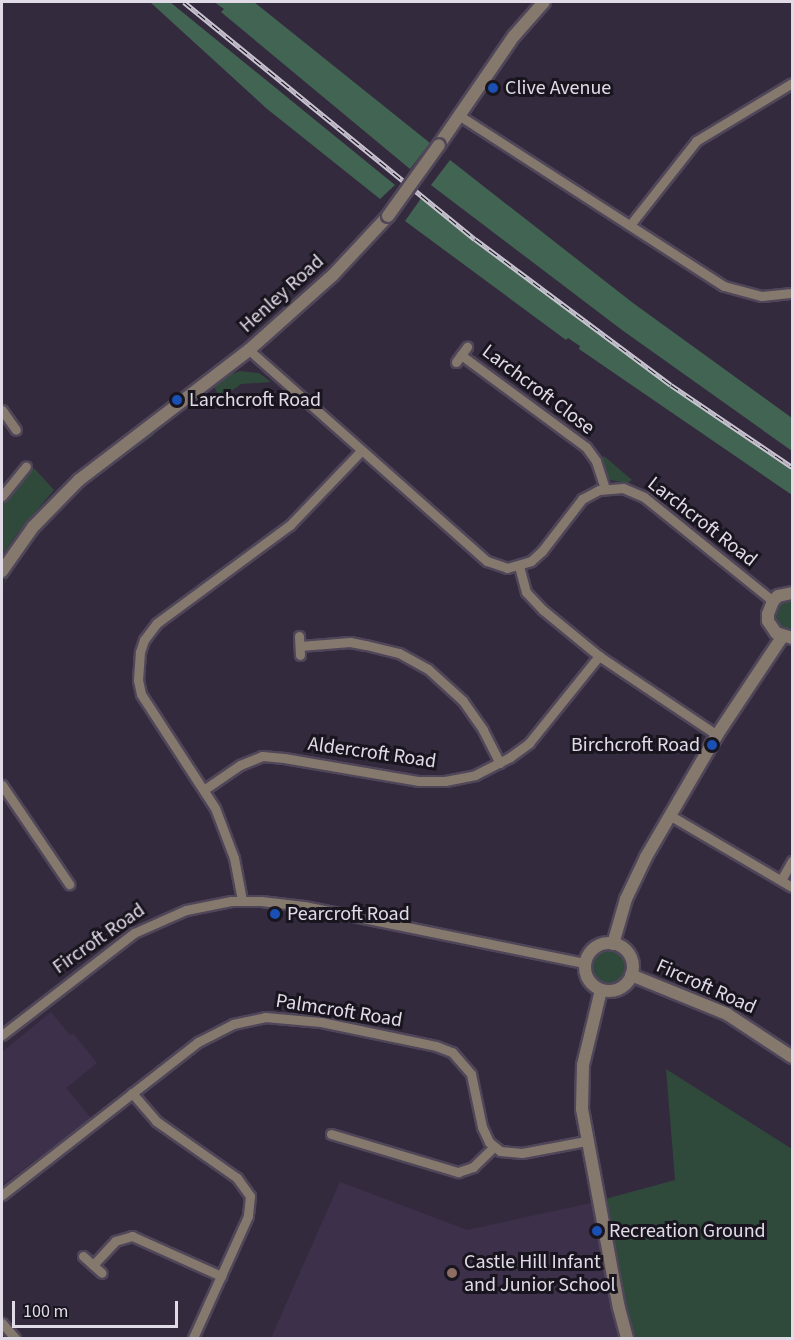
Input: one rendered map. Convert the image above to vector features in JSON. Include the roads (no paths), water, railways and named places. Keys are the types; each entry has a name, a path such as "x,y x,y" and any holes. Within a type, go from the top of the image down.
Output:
{"street":[{"name":"Henley Road","path":"2,572 33,527 78,480 249,350 333,275 388,216 514,36 544,2"},
{"path":"630,225 696,141 792,83"},
{"path":"460,116 724,286 762,296 792,293"},
{"path":"249,350 480,557 501,567 519,566 531,561 542,551 582,499 605,488"},
{"name":"Larchcroft Close","path":"461,354 586,447 596,461 605,488"},
{"path":"2,410 16,430"},
{"path":"242,900 234,858 205,789 147,706 141,693 138,665 144,640 157,623 290,525 361,451"},
{"path":"2,496 26,465"},
{"name":"Larchcroft Road","path":"605,488 623,488 644,497 773,601"},
{"path":"519,566 524,587 532,601 599,656 717,735"},
{"path":"613,944 636,876 717,735 787,637 771,628 768,621 769,607 778,596 792,593"},
{"path":"300,646 351,642 399,653 428,669 463,701 483,730 500,763"},
{"name":"Aldercroft Road","path":"205,789 240,765 262,756 434,781 475,775 519,751 538,734 599,656"},
{"path":"2,785 69,884"},
{"path":"671,816 792,887"},
{"path":"781,879 792,861"},
{"name":"Fircroft Road","path":"2,1035 113,947 151,923 186,910 242,900 304,906 585,963"},
{"path":"613,944 629,955 631,975 619,988 601,990 586,976 585,963 595,947 613,944"},
{"name":"Fircroft Road","path":"631,975 727,1014 753,1029 792,1057"},
{"path":"601,990 581,1081 586,1141 627,1338"},
{"name":"Palmcroft Road","path":"2,1195 198,1042 223,1028 257,1018 295,1018 436,1046 452,1052 471,1074 482,1126 494,1147"},
{"path":"132,1093 156,1121 247,1187 251,1201 250,1211 193,1338"},
{"path":"331,1134 458,1172 473,1167 494,1147 507,1153 522,1154 586,1141"},
{"path":"93,1265 115,1241 132,1236 221,1276"},
{"path":"83,1256 102,1272"},
{"path":"2,1323 15,1338"}],"railway":[{"path":"184,2 475,239 671,385 792,467"}],"place":[{"name":"Clive Avenue","path":"493,88"},
{"name":"Larchcroft Road","path":"177,400"},
{"name":"Birchcroft Road","path":"712,745"},
{"name":"Pearcroft Road","path":"275,914"},
{"name":"Recreation Ground","path":"597,1231"},
{"name":"Castle Hill Infant and Junior School","path":"452,1273"}]}
